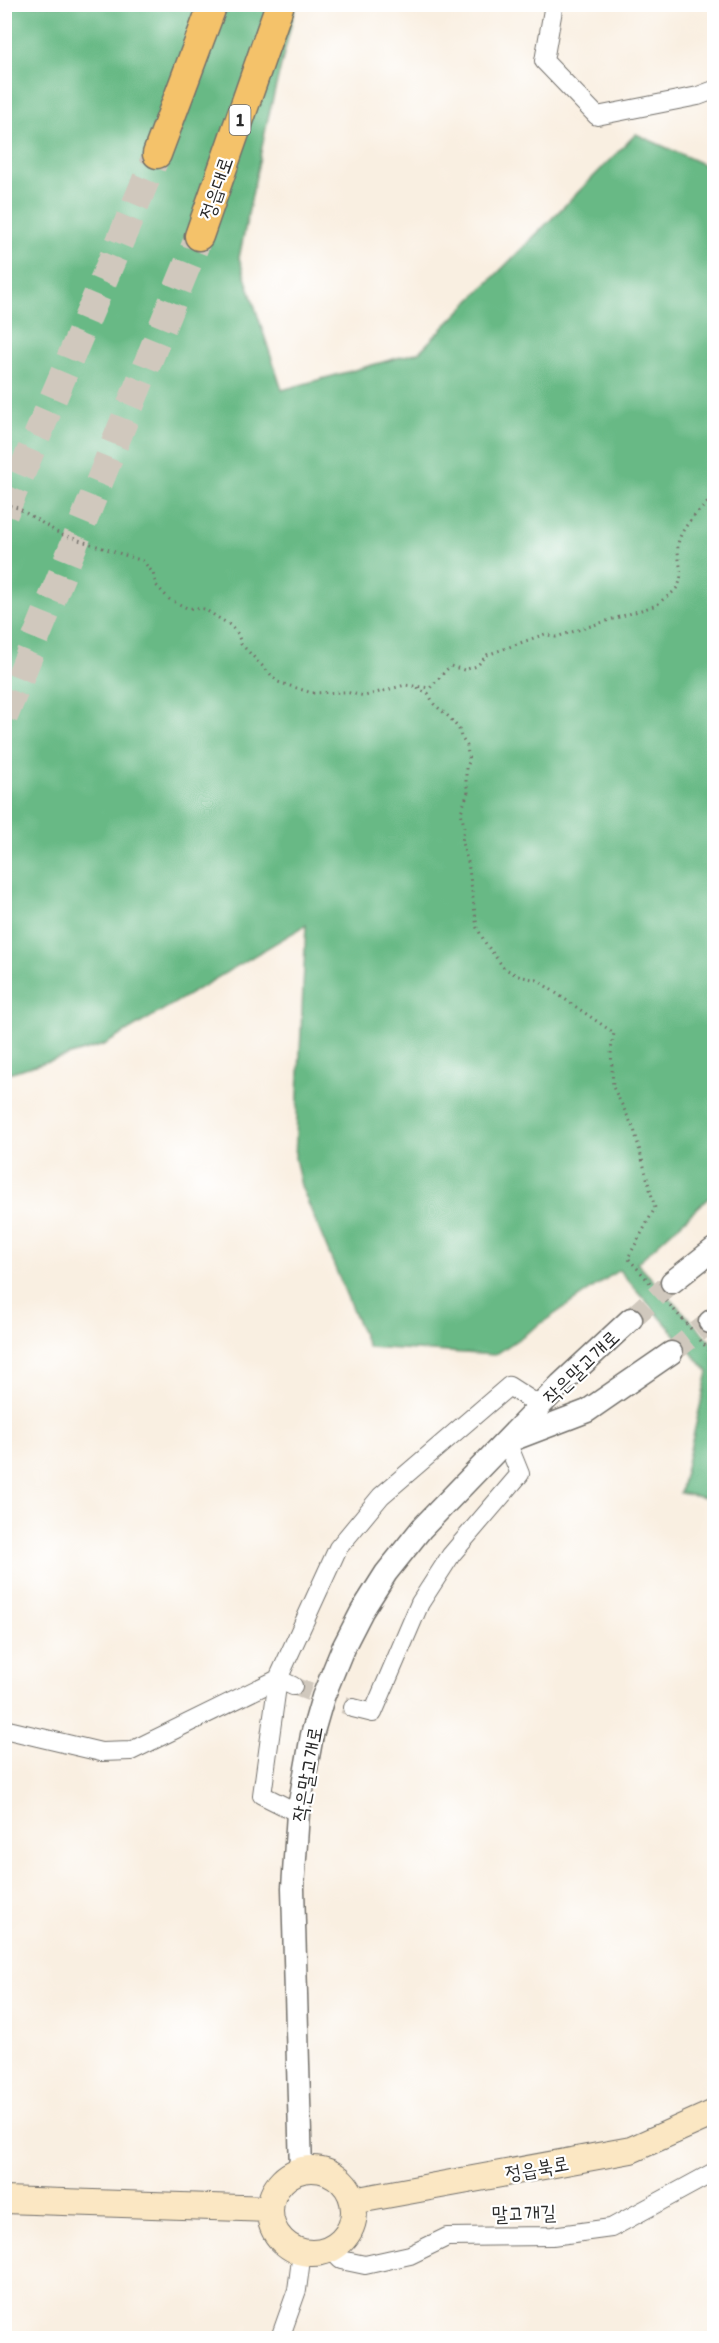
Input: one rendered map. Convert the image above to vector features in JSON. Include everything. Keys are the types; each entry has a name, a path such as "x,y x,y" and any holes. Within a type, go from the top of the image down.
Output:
{"main road":[{"path":"157,154 213,4"},
{"name":"정읍대로","path":"200,236 280,4"},
{"name":"정읍북로","path":"352,2201 631,2151 714,2113"},
{"path":"314,2169 327,2172 339,2179 348,2189 352,2201 354,2215 350,2229 342,2240 316,2253 302,2252 289,2246 278,2236 272,2223 270,2209 272,2196 279,2184 301,2170 314,2169"},
{"path":"4,2200 270,2209"}],"street":[{"path":"554,4 544,62 597,116 698,96 714,90"},
{"path":"672,1282 714,1249"},
{"name":"작은말고개로","path":"301,2170 293,1888 298,1813 312,1735 323,1697 343,1648 362,1611 386,1573 422,1528 561,1384 631,1320"},
{"name":"작은말고개로","path":"507,1442 587,1411 671,1353"},
{"path":"298,1813 262,1795 285,1683 338,1548 381,1496 509,1386 540,1406"},
{"path":"353,1708 373,1713 420,1603 451,1555 520,1474 507,1442"},
{"path":"4,1729 101,1752 131,1751 285,1683"},
{"name":"말고개길","path":"330,2248 341,2260 365,2265 410,2255 447,2237 552,2236 611,2228 714,2172"},
{"path":"279,2338 297,2290 302,2252"}],"path":[{"path":"4,504 18,508 60,534 143,561 153,573 156,585 169,599 187,608 204,609 230,625 238,634 241,644 278,682 312,693 345,692 365,696 390,691 399,686 430,688 450,666 465,670 477,666 487,655 545,634 556,637 657,604 675,591 680,581 679,539 714,496"},
{"path":"415,687 428,693 434,704 459,729 461,738 467,746 468,792 461,812 464,826 462,843 468,862 477,928 494,957 504,968 518,976 537,980 614,1033 611,1050 613,1087 634,1129 655,1208 628,1258 714,1356"}],"green space":[{"path":"5,5 296,5 268,118 239,258 282,390 419,352 636,134 714,169 714,1193 637,1263 714,1345 714,1500 680,1493 708,1372 619,1270 495,1355 368,1347 301,1186 295,1158 306,925 104,1045 5,1074"}],"tunnel":[{"path":"4,514 157,154"},
{"path":"4,717 199,236"},
{"path":"631,1319 672,1282"},
{"path":"671,1353 710,1322"},
{"path":"293,1686 353,1708"}]}
